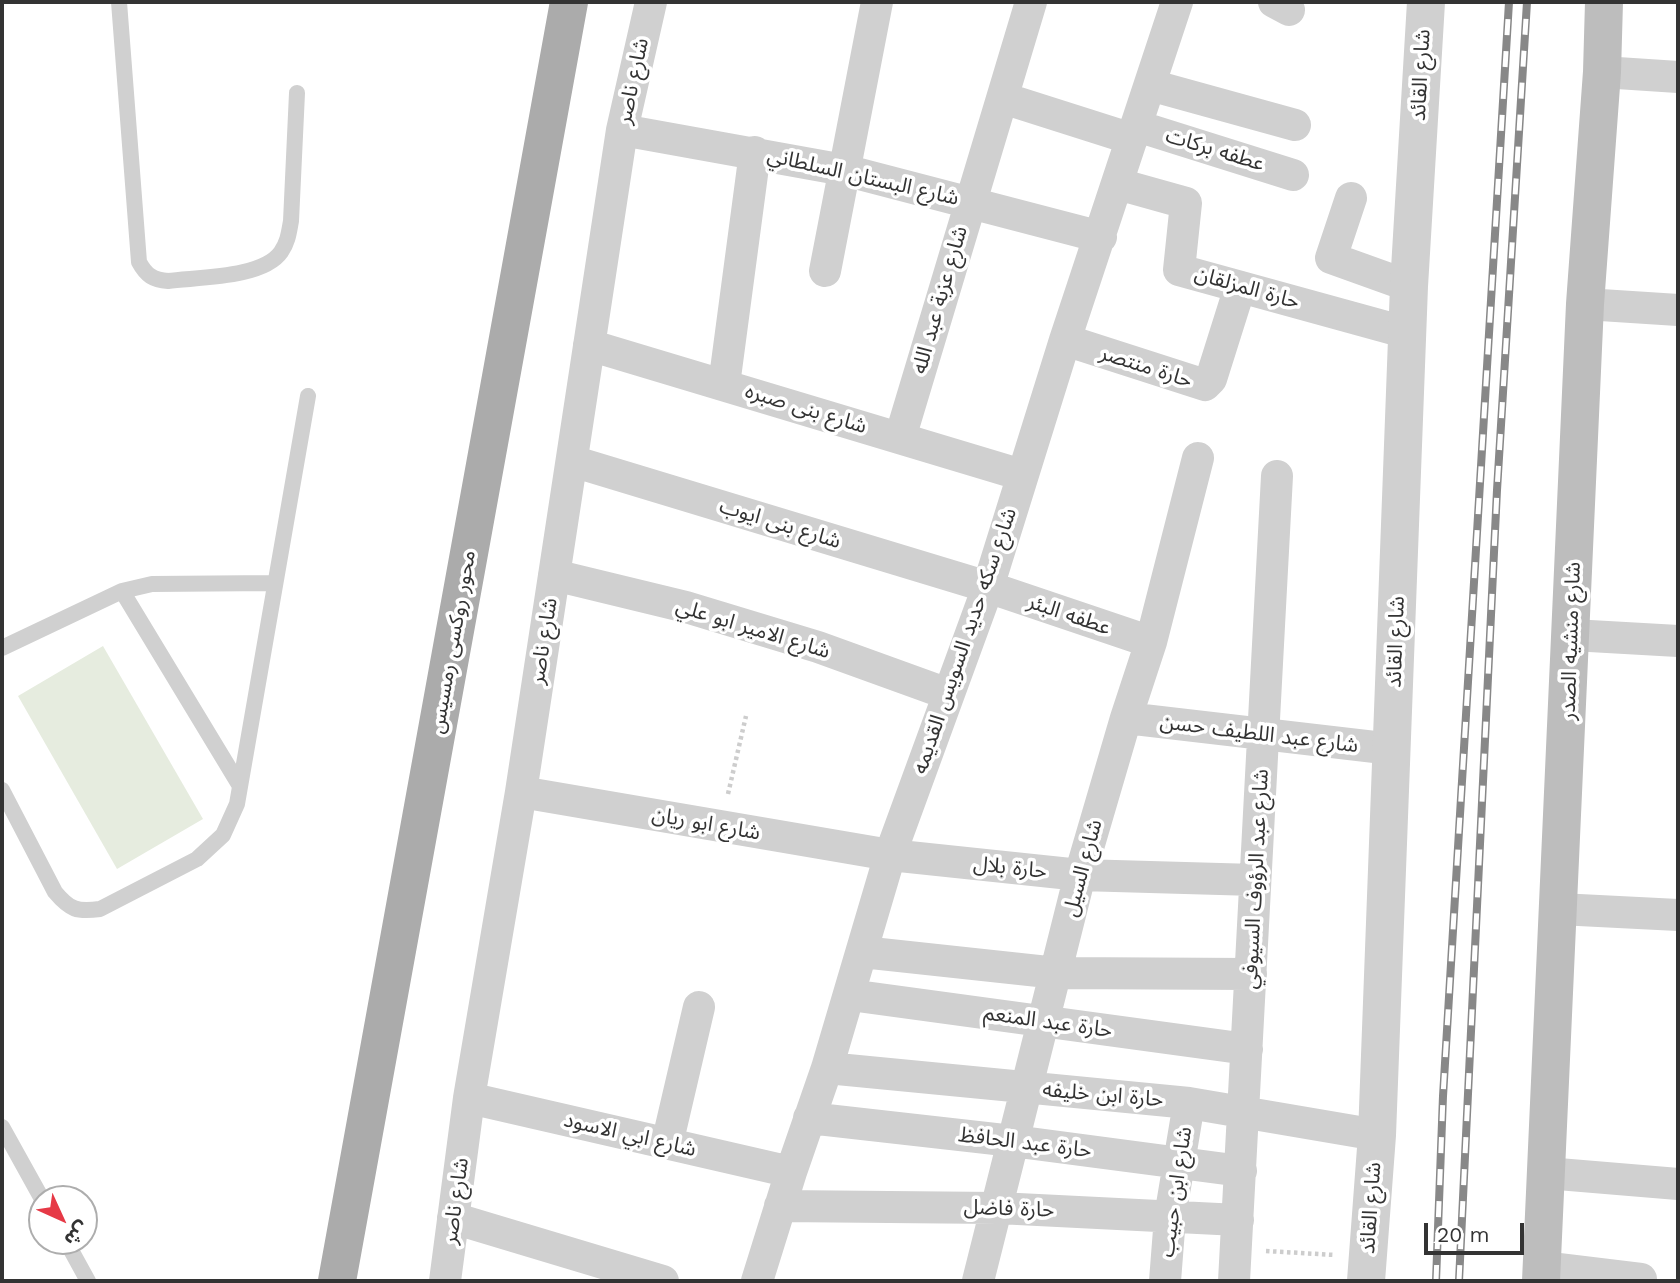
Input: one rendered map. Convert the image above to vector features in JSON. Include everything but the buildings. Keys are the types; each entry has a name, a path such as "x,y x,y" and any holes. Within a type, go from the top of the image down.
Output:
{"main road":[{"name":"محور روكسى رمسيس","path":"337,1281 569,2"},
{"name":"شارع منشيه الصدر","path":"1542,1274 1585,304 1602,72 1604,2"}],"street":[{"name":"شارع ناصر","path":"445,1281 469,1098 521,792 622,130 651,2"},
{"path":"825,271 877,2"},
{"name":"شارع عزبة عبد الله","path":"900,438 969,201 1031,2"},
{"name":"شارع سكه حديد السويس القديمه","path":"757,1281 790,1172 827,1068 890,855 988,587 1065,340 1177,2"},
{"name":"شارع القائد","path":"1367,1269 1377,1135 1409,286 1426,2"},
{"path":"1602,72 1678,77"},
{"path":"1150,85 1294,125"},
{"name":"عطفه بركات","path":"1003,97 1293,174"},
{"name":"شارع البستان السلطاني","path":"622,130 844,170 1101,237"},
{"path":"724,385 755,152"},
{"name":"حارة المزلقان","path":"1118,184 1184,202 1186,205 1178,268 1408,333"},
{"path":"1351,198 1332,258 1409,286"},
{"name":"حارة منتصر","path":"1065,340 1205,385 1211,379 1240,287"},
{"path":"1585,304 1678,310"},
{"name":"شارع بنى صبره","path":"589,345 1022,475"},
{"name":"شارع السيل","path":"978,1281 1080,875 1151,642 1198,458"},
{"name":"شارع بنى ايوب","path":"572,461 988,587"},
{"name":"شارع عبد الرؤوف السيوفي","path":"1234,1281 1277,476"},
{"name":"شارع الامير ابو علي","path":"554,575 686,607 792,639 948,694"},
{"name":"عطفه البئر","path":"988,587 1151,642"},
{"path":"1572,635 1678,641"},
{"name":"شارع عبد اللطيف حسن","path":"1126,718 1392,749"},
{"name":"شارع ابو ريان","path":"521,792 890,855"},
{"name":"حارة بلال","path":"890,855 1080,875 1255,880"},
{"path":"1559,909 1678,915"},
{"path":"862,952 1057,972 1251,974"},
{"name":"حارة عبد المنعم","path":"849,995 1247,1049"},
{"path":"667,1144 699,1007"},
{"name":"حارة ابن خليفه","path":"827,1068 1189,1103 1377,1135"},
{"name":"شارع ابي الاسود","path":"469,1098 790,1172"},
{"name":"شارع ابن حبيب","path":"1165,1281 1170,1217 1189,1103"},
{"name":"حارة عبد الحافظ","path":"809,1118 1241,1171"},
{"path":"1546,1173 1678,1184"},
{"name":"حارة فاضل","path":"780,1206 998,1208 1170,1217 1236,1234"},
{"path":"453,1218 663,1281"},
{"path":"1542,1274 1641,1279"}],"lane":[{"path":"119,2 139,262 145,273 156,280 168,281 250,271 267,265 281,253 289,238 291,221 297,93"},
{"path":"2,790 54,892 66,906 83,912 100,909 197,859 211,849 223,835 237,804 308,396"},
{"path":"2,648 122,591 152,584 274,583"},
{"path":"122,591 240,786"},
{"path":"2,1127 34,1185"},
{"path":"74,1255 88,1281"}],"path":[{"path":"720,826 746,716"},
{"path":"1236,1234 1367,1269"}],"shaded area":[{"path":"103,646 203,819 117,869 18,696"}],"railway":[{"path":"1436,1281 1443,1096 1509,2"},
{"path":"1459,1281 1497,490 1527,2"}]}
